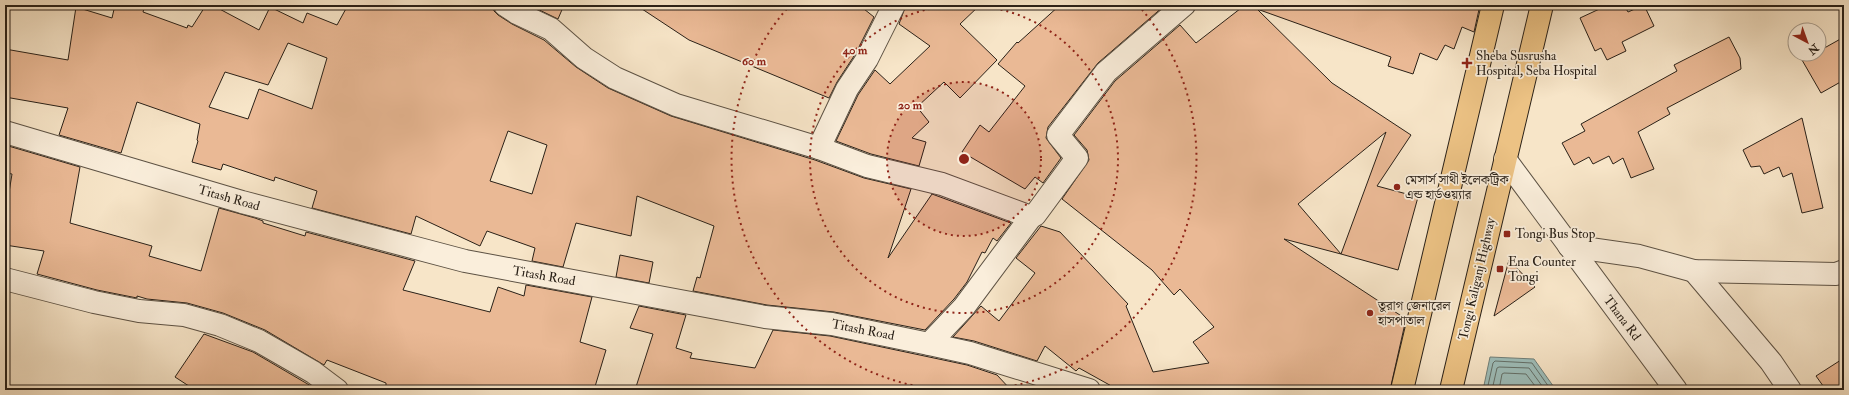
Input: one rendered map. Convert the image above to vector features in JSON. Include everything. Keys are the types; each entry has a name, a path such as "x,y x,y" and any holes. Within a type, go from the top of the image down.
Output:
{"main road":[{"path":"1402,390 1493,5"},
{"name":"Tongi Kaliganj Highway","path":"1451,390 1542,5"}],"street":[{"path":"505,5 517,13 551,29 584,58 615,78 676,105 819,148 867,166 942,184 1031,217"},
{"path":"819,148 847,89 867,59 894,5"},
{"path":"929,344 964,307 1031,217 1035,216 1077,158 1058,134 1106,72 1184,5"},
{"name":"Titash Road","path":"5,132 242,202 465,261 766,317 832,324 929,344 970,353 1089,390"},
{"name":"Thana Rd","path":"1505,159 1676,390"},
{"path":"1569,246 1639,256 1694,271 1836,274 1844,270"},
{"path":"1694,271 1771,362 1790,390"},
{"path":"5,279 94,302 139,311 184,315 220,325 259,341 313,372 337,390"}],"water":[{"path":"1490,357 1534,359 1556,390 1483,390"}],"building":[{"path":"115,5 145,5 143,12 187,28 188,25 192,27 206,5 212,5 259,30 270,7 303,23 307,13 337,25 348,5 493,5 494,11 498,15 512,24 544,40 576,67 608,88 671,116 815,160 864,178 911,189 888,258 932,194 1011,223 997,241 993,238 985,253 982,252 967,282 954,299 925,330 834,312 767,305 693,291 697,277 700,278 714,226 637,196 631,236 576,223 563,267 532,261 535,248 487,231 480,246 416,216 411,234 312,208 317,191 275,177 274,181 223,164 221,170 192,162 198,141 200,124 137,102 121,153 59,135 68,108 5,97 5,49 68,60 76,7 112,18","holes":["288,43 327,58 312,109 259,89 248,119 209,107 225,72 268,85","508,131 547,145 532,194 490,181"]},
{"path":"529,5 564,5 558,19"},
{"path":"636,5 859,5 874,17 856,53 837,82 829,98 689,40"},
{"path":"906,5 980,5 960,24 997,60 960,98 944,82 917,107 929,122 912,138 926,142 919,166 871,154 836,141 858,95 875,70 890,84 930,46 899,24"},
{"path":"1060,5 1164,6 1098,63 1048,127 1046,138 1061,158 1043,183 1035,177 1025,189 962,152 980,125 989,132 1025,86 998,64 1017,42 1018,43"},
{"path":"1245,5 1480,5 1474,32 1462,27 1454,49 1445,45 1437,60 1420,53 1413,74 1388,66 1391,57 1257,9 1332,83 1411,135 1377,186 1418,197 1398,270 1284,239 1406,319 1390,390 1116,390 1115,388 1079,368 1076,371 1045,346 1037,361 974,341 953,337 981,306 999,321 1035,273 1016,258 1041,226 1060,232 1128,304 1126,306 1153,372 1209,363 1193,342 1214,327 1180,289 1174,295 1152,270 1062,199 1089,160 1087,150 1074,135 1115,81 1180,25 1196,43","holes":["1386,132 1341,254 1298,204"]},
{"path":"1608,5 1624,5 1628,12 1644,5 1654,26 1622,42 1626,51 1607,60 1601,48 1595,51 1580,18"},
{"path":"1729,37 1740,58 1741,69 1667,108 1670,114 1638,132 1654,169 1631,178 1623,158 1613,164 1609,156 1593,164 1589,157 1574,165 1562,143 1585,131 1581,124 1677,71 1674,65"},
{"path":"1844,37 1844,80 1821,93 1803,62 1827,62 1827,47"},
{"path":"1802,118 1823,208 1802,213 1792,173 1783,177 1779,167 1764,174 1760,166 1751,167 1743,150"},
{"path":"5,145 80,167 70,223 152,246 149,256 201,271 219,208 255,218 263,221 263,223 305,236 306,232 415,261 403,290 490,312 498,287 524,296 526,285 592,297 580,342 606,350 594,390 386,390 386,383 327,360 324,365 265,330 223,313 187,303 147,299 137,296 137,298 97,290 37,274 44,251 5,245 5,217 12,174 5,173"},
{"path":"620,255 653,262 649,283 616,277"},
{"path":"1509,260 1535,287 1494,316"},
{"path":"639,306 686,315 676,348 692,353 690,358 755,368 773,330 830,336 967,365 997,375 1011,390 635,390 653,334 630,328"},
{"path":"204,334 253,352 311,386 308,390 195,390 175,377"},
{"path":"1844,358 1844,390 1826,390 1816,376"}],"place":[{"name":"Sheba Susrusha Hospital, Seba Hospital","path":"1467,63"},
{"name":"মেসার্স সাথী ইলেকট্রিক এন্ড হার্ডওয়্যার","path":"1397,187"},
{"name":"Tongi Bus Stop","path":"1507,234"},
{"name":"Ena Counter Tongi","path":"1500,269"},
{"name":"তুরাগ জেনারেল হাসপাতাল","path":"1370,313"}]}
